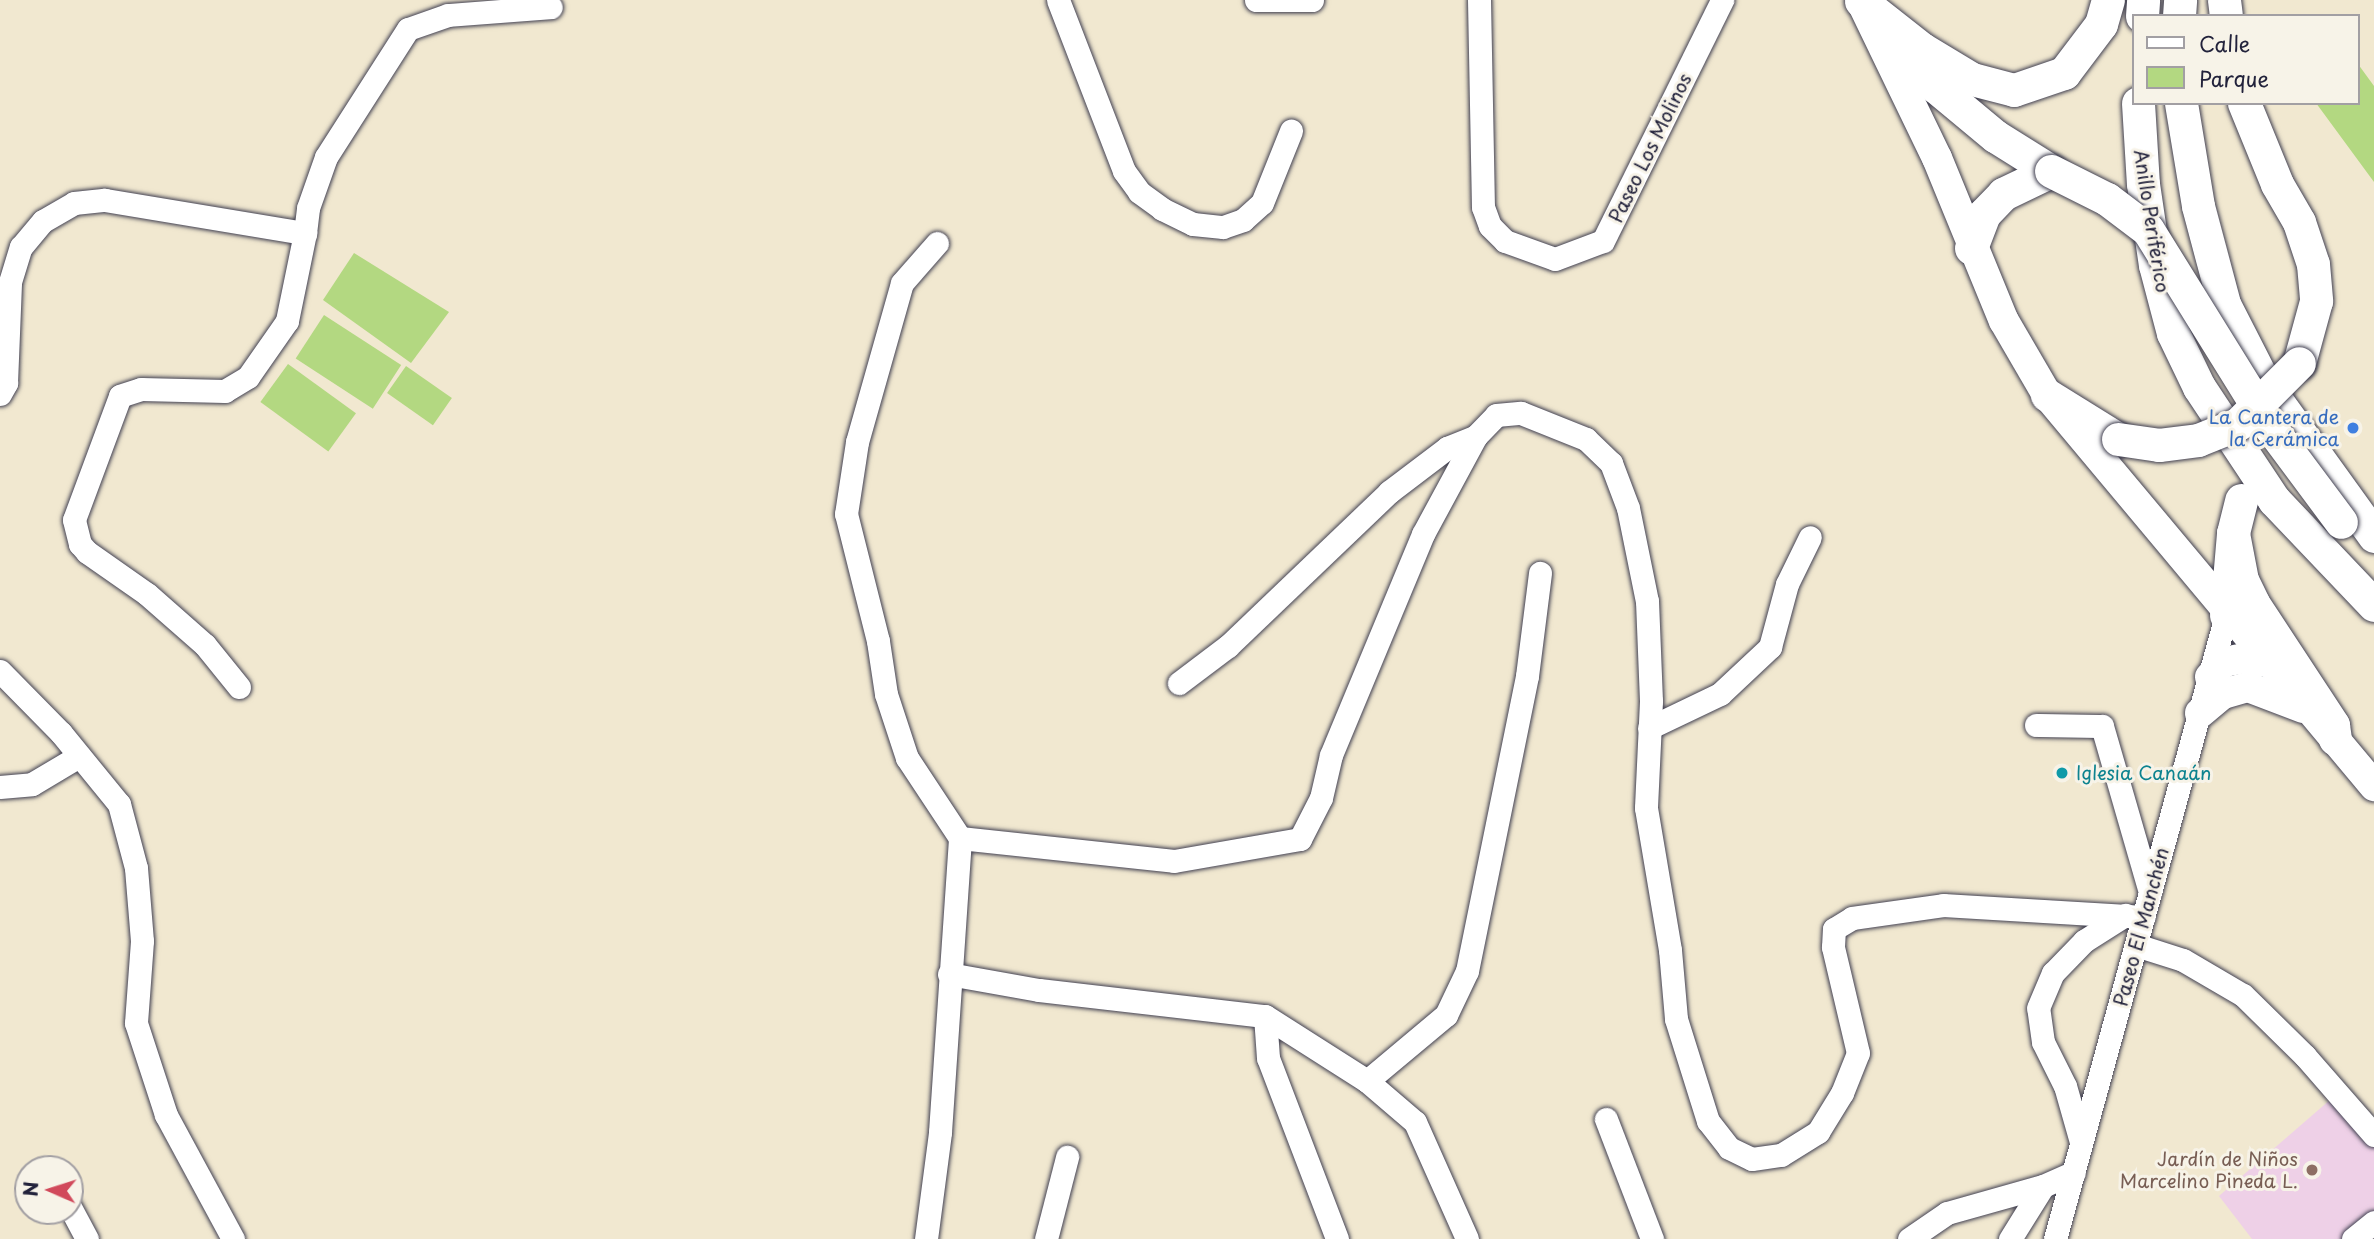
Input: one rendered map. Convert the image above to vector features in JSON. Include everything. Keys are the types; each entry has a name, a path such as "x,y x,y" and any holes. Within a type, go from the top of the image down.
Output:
{"highway":[{"path":"1861,1 1923,49 1972,79 2014,90 2064,73 2101,24 2108,0"},
{"path":"1861,1 1936,87 1995,136 2051,170 2107,199 2148,230 2271,428 2341,522 2374,556"},
{"name":"Anillo Periférico","path":"2138,105 2143,184 2155,265 2178,344 2199,387 2274,500 2374,605"},
{"path":"2181,105 2198,206 2224,304 2266,386 2374,536"},
{"path":"2047,396 2118,439 2159,445 2198,440 2238,424 2299,363 2316,301 2313,264 2299,222 2277,184 2245,105"},
{"path":"1971,248 1983,214 2003,194 2051,170"},
{"path":"2226,615 2233,533 2241,500"},
{"path":"2233,533 2242,580 2253,603 2333,725 2335,738"}],"main road":[{"path":"1861,1 1937,158 1971,248 2004,321 2047,396 2226,615 2374,786"},
{"path":"2210,677 2224,662 2245,658 2270,663"},
{"path":"2200,713 2223,694 2248,687 2311,711"}],"street":[{"path":"1058,0 1124,171 1139,192 1162,209 1193,224 1223,227 1243,220 1262,203 1291,131"},
{"path":"1256,0 1312,0"},
{"name":"Paseo Los Molinos","path":"1479,0 1483,207 1490,226 1505,241 1555,259 1603,241 1722,0"},
{"path":"239,687 205,645 147,594 87,552 80,544 74,520 120,396 141,389 225,391 248,377 287,321 305,233 326,157 408,29 449,15 551,7"},
{"path":"0,394 6,383 10,282 21,247 43,221 74,203 105,200 305,233"},
{"path":"926,1239 940,1132 960,838 907,758 886,694 878,640 846,514 857,442 902,283 937,243"},
{"path":"960,838 1174,860 1300,839 1321,798 1331,755 1423,534 1476,436 1496,415 1521,413 1586,439 1611,463 1631,520 1647,601 1649,728 1646,808 1670,950 1676,1020 1708,1121 1729,1148 1752,1159 1781,1155 1818,1132 1858,1053 1833,947 1834,929 1852,918 1942,905 2135,916"},
{"path":"1179,683 1228,646 1389,492 1447,448 1476,436"},
{"path":"1649,728 1720,694 1770,647 1787,584 1810,537"},
{"path":"1367,1081 1446,1015 1467,971 1529,663 1540,573"},
{"name":"Paseo El Manchén","path":"2055,1239 2136,945 2135,916 2150,892 2226,615"},
{"path":"0,671 79,755 119,804 136,868 142,941 136,1023 166,1115 233,1239"},
{"path":"2036,725 2102,726 2150,892"},
{"path":"0,787 32,784 79,755"},
{"path":"2081,1146 2065,1086 2043,1042 2038,1008 2053,973 2084,942 2135,916"},
{"path":"2136,945 2183,960 2243,995 2305,1056 2374,1135"},
{"path":"949,974 1039,990 1265,1016 1367,1081 1415,1122 1467,1239"},
{"path":"1265,1016 1268,1058 1337,1239"},
{"path":"1606,1119 1652,1239"},
{"path":"1046,1239 1067,1157"},
{"path":"1909,1239 1947,1213 2043,1186 2074,1172"},
{"path":"2010,1239 2043,1186"},
{"path":"2353,1239 2374,1222"}],"shaded area":[{"name":"Jardín de Niños Marcelino Pineda L.","path":"2331,1099 2374,1144 2374,1214 2343,1239 2252,1239 2219,1196"}],"green space":[{"path":"2360,67 2374,86 2374,182 2317,105 2360,105"},
{"path":"354,253 449,312 411,363 323,300"},
{"path":"324,315 401,365 373,409 296,359"},
{"path":"288,364 356,413 328,451 260,402"},
{"path":"406,366 452,398 433,425 387,393"}],"place":[{"name":"La Cantera de la Cerámica","path":"2353,428"},
{"name":"Iglesia Canaán","path":"2062,773"},
{"name":"Jardín de Niños Marcelino Pineda L.","path":"2312,1170"}]}
